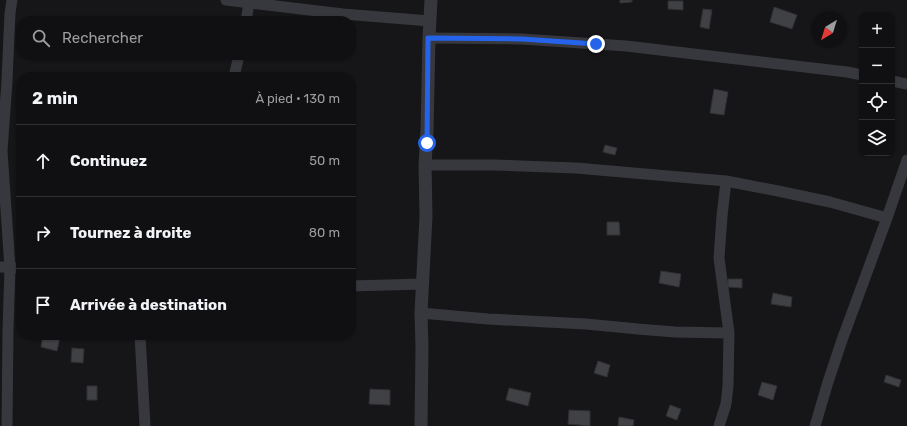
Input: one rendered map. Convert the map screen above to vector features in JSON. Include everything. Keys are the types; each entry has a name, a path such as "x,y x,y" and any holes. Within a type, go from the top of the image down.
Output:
{"street":[{"path":"7,426 10,268 2,151 12,0"},
{"path":"226,0 343,14 430,21"},
{"path":"421,426 421,313 426,216 428,38 431,0"},
{"path":"247,16 249,3"},
{"path":"428,38 522,39 626,46 859,74"},
{"path":"235,72 238,60"},
{"path":"895,82 907,84"},
{"path":"815,426 837,354 907,160"},
{"path":"426,165 494,165 576,168 726,181 830,202 887,218"},
{"path":"719,426 726,404 728,386 729,333 719,258 726,181"},
{"path":"356,286 423,284"},
{"path":"421,313 488,319 586,324 646,330 729,333"},
{"path":"140,340 145,426"}],"building":[{"path":"620,0 632,0 632,2 620,3"},
{"path":"668,1 683,1 683,10 668,9"},
{"path":"774,7 797,15 792,29 770,22"},
{"path":"703,9 712,10 709,29 700,27"},
{"path":"714,89 728,92 724,115 710,113"},
{"path":"605,145 617,148 615,155 603,152"},
{"path":"607,222 619,222 620,235 607,235"},
{"path":"661,271 681,274 679,287 659,283"},
{"path":"728,279 742,279 742,288 728,287"},
{"path":"773,293 792,297 791,307 771,304"},
{"path":"42,340 59,340 57,351 41,347"},
{"path":"72,348 84,349 83,363 71,362"},
{"path":"598,361 610,365 607,377 594,373"},
{"path":"886,375 901,380 899,387 884,382"},
{"path":"762,382 777,386 773,400 758,395"},
{"path":"87,386 97,386 97,400 87,400"},
{"path":"509,388 531,393 528,406 506,400"},
{"path":"370,389 390,390 390,405 369,404"},
{"path":"670,405 681,409 677,420 666,416"},
{"path":"569,410 590,411 590,426 568,424"},
{"path":"619,417 634,420 633,426 618,426"}],"route":[{"path":"427,143 428,38 522,39 596,44"}]}
